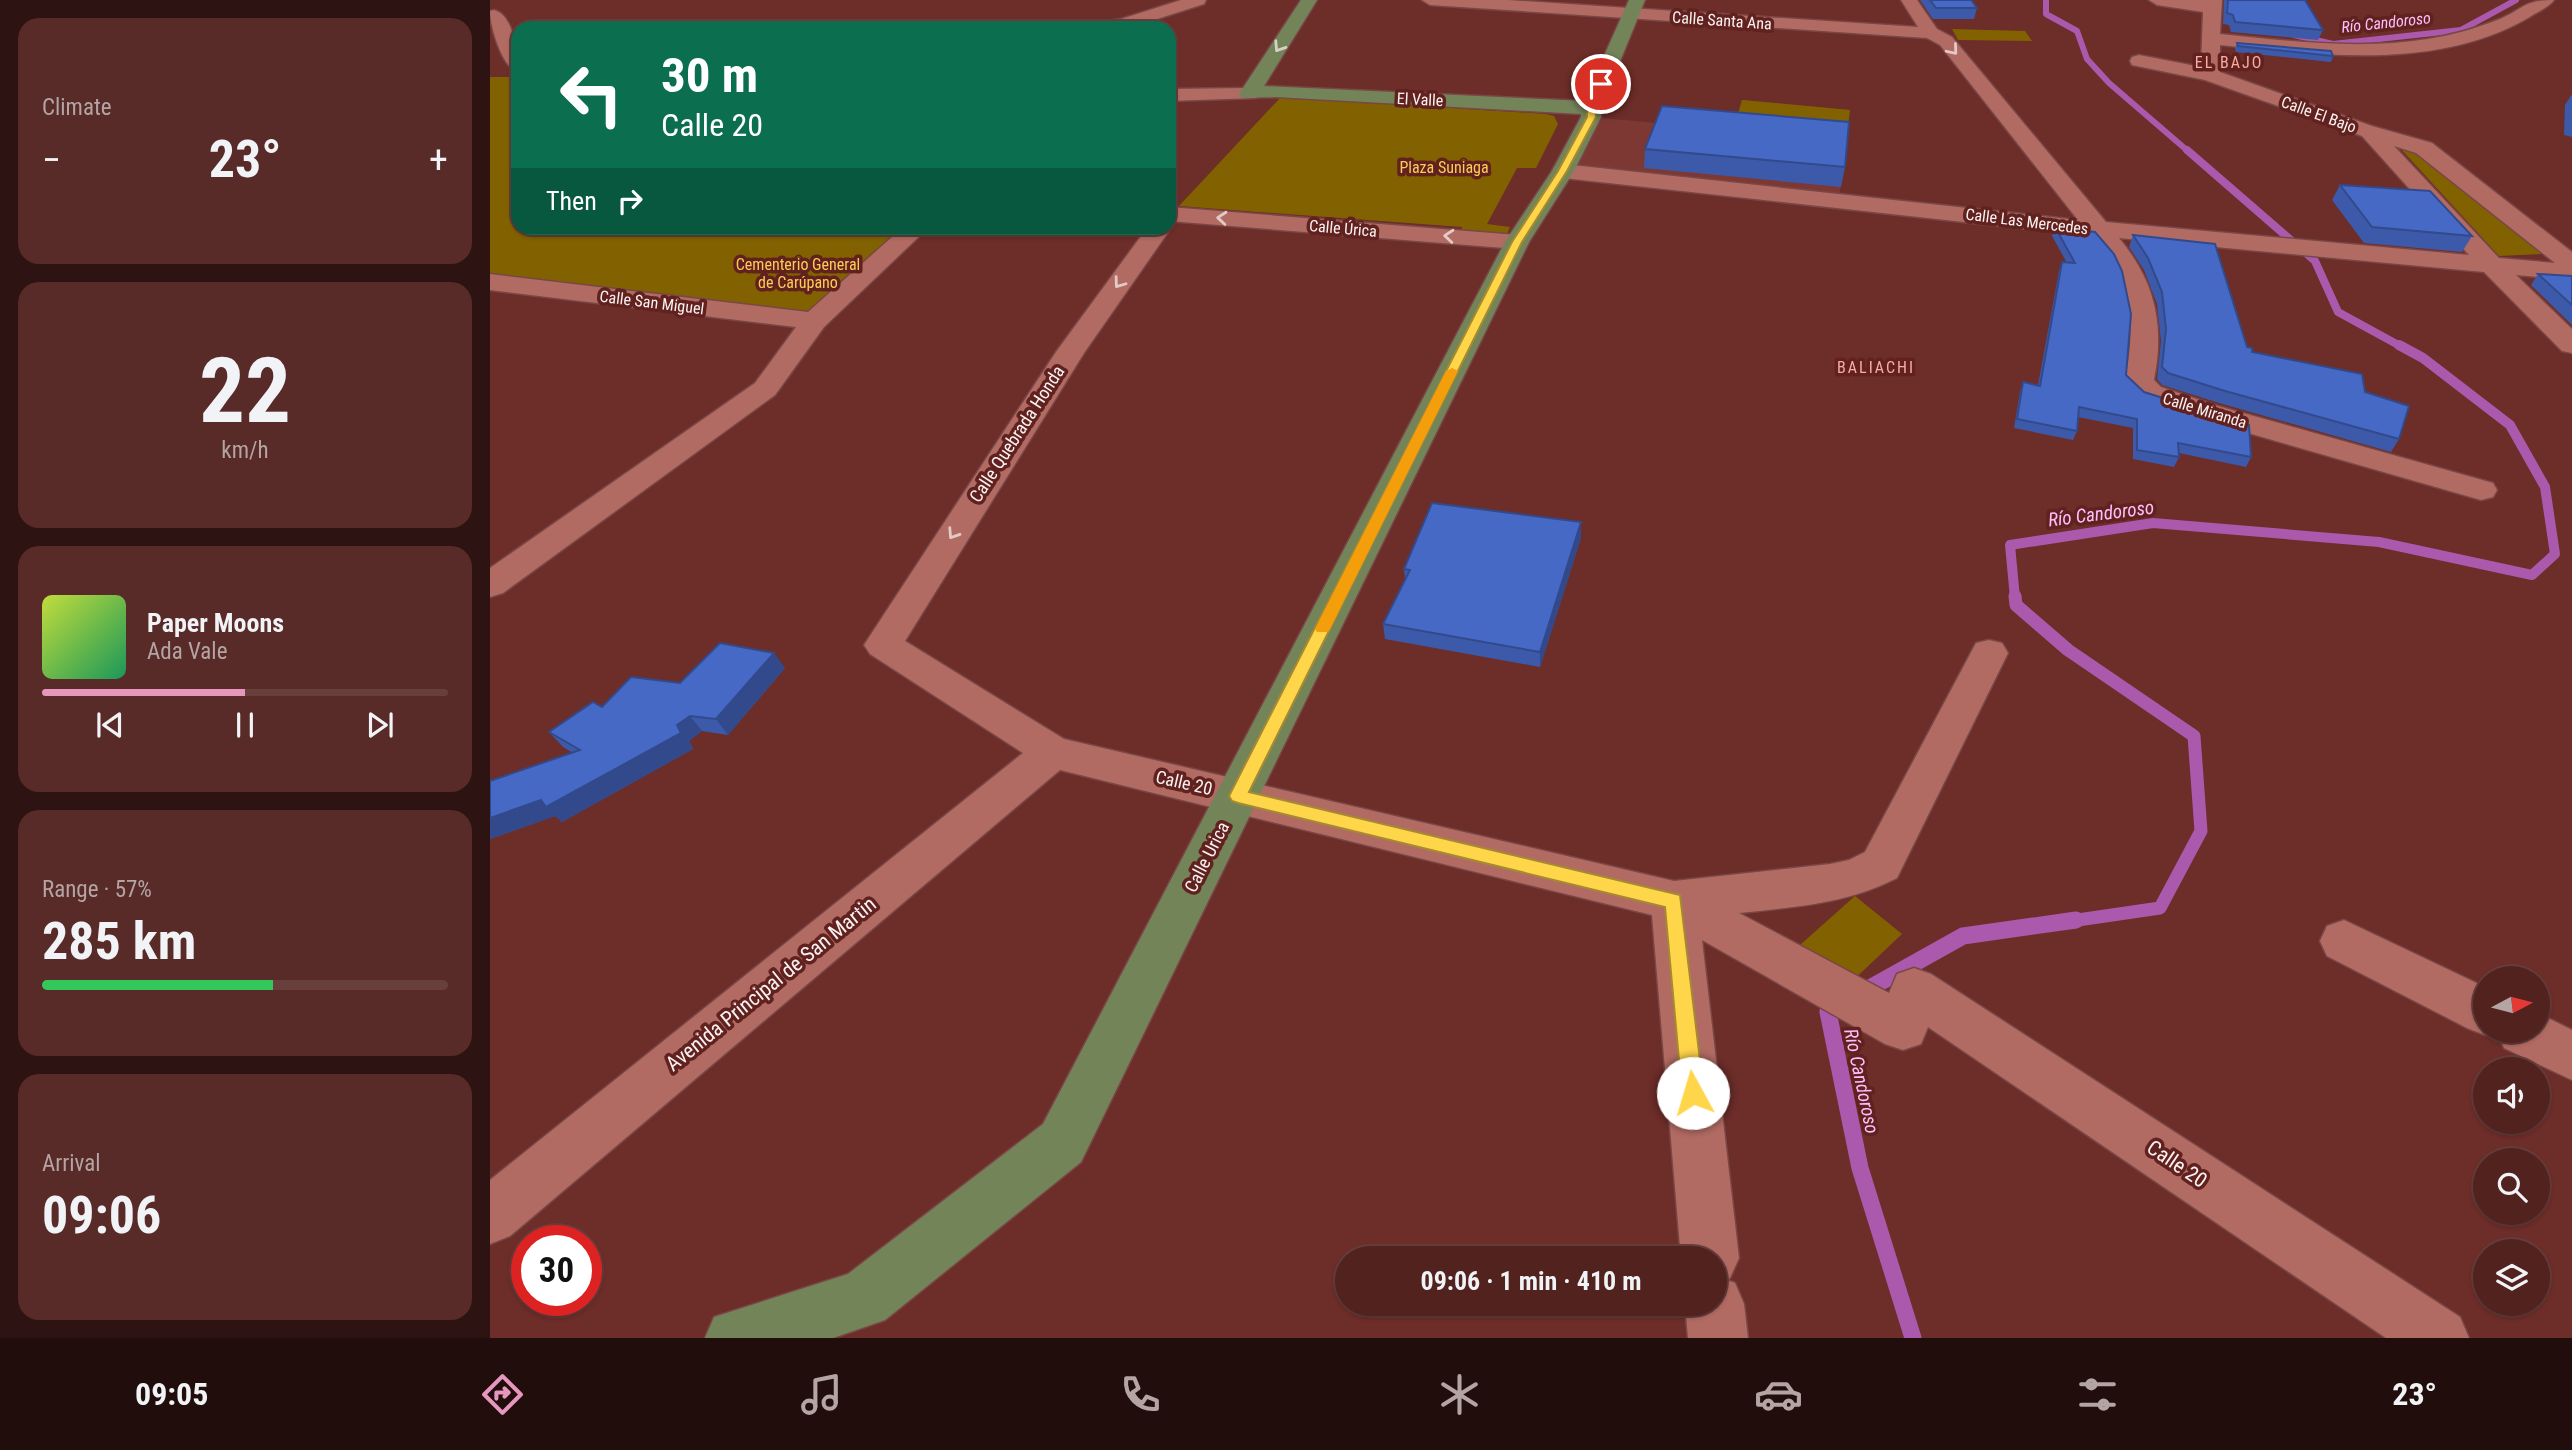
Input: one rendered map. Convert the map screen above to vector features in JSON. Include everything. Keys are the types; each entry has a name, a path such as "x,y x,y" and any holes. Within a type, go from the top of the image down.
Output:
{"main road":[{"path":"1249,94 1310,0"},
{"name":"Calle Urica","path":"735,1338 864,1299 1062,1143 1517,242 1563,171 1591,117 1591,108 1634,7"},
{"name":"El Valle","path":"1249,94 1276,91 1591,108"}],"street":[{"path":"1133,21 1198,0"},
{"name":"Calle Santa Ana","path":"1430,0 1634,7 1931,33"},
{"name":"Calle Miranda","path":"1909,0 1931,33 1946,41 2127,264 2138,287 2145,315 2145,341 2139,382 2151,393 2207,412 2481,490"},
{"path":"2157,0 2213,4 2210,75"},
{"path":"2213,38 2354,49 2457,41 2525,15 2546,0"},
{"path":"494,15 511,51"},
{"name":"Calle El Bajo","path":"2139,61 2210,75 2369,132 2492,265 2572,345"},
{"path":"1176,95 1249,94"},
{"path":"2369,132 2424,148 2572,264"},
{"name":"Calle Las Mercedes","path":"1563,171 2098,229 2572,272"},
{"name":"Calle Úrica","path":"1176,215 1517,242"},
{"path":"490,585 765,389 814,321 908,235"},
{"name":"Calle Quebrada Honda","path":"883,645 1070,352 1154,235"},
{"name":"Calle San Miguel","path":"490,282 814,321"},
{"name":"Calle 20","path":"883,645 1052,752 1674,901 1903,1027 1914,990 2439,1338"},
{"name":"Calle 20","path":"1674,901 1830,883 1857,877 1881,865 1989,653"},
{"name":"Avenida Principal de San Martin","path":"490,1216 1052,752"},
{"path":"1674,901 1709,1246"},
{"path":"2344,942 2473,1006"},
{"path":"2546,1043 2572,1056"},
{"path":"1715,1316 1718,1338"}],"shaded area":[{"path":"1742,100 1850,110 1839,199 1563,171 1591,117 1733,130"}],"green space":[{"path":"1952,29 2025,31 2032,41 1958,40"},
{"name":"Cementerio General de Carúpano","path":"490,77 511,77 511,235 909,235 814,321 490,282"},
{"name":"Plaza Suniaga","path":"1281,97 1546,114 1554,116 1558,124 1536,168 1517,168 1487,224 1510,227 1505,239 1460,235 1462,227 1179,206"},
{"path":"1742,100 1850,110 1846,141 1733,131"},
{"path":"2399,147 2419,153 2542,254 2499,256"},
{"path":"1855,896 1902,934 1847,986 1800,945"}],"building":[{"path":"1930,0 1971,0 1977,8 1936,8"},
{"path":"2228,0 2305,0 2323,30 2235,22 2233,15 2227,13"},
{"path":"2237,43 2331,51 2333,56 2238,46"},
{"path":"1662,106 1849,122 1845,167 1645,149"},
{"path":"2340,185 2430,191 2472,236 2372,227"},
{"path":"2055,227 2095,232 2114,254 2122,271 2131,314 2126,375 2144,392 2249,425 2251,457 2178,443 2179,457 2137,450 2137,419 2079,407 2077,431 2017,419 2023,382 2040,386 2062,262 2075,263"},
{"path":"2133,235 2215,244 2247,347 2252,348 2252,352 2362,374 2365,392 2409,406 2399,439 2168,373 2162,367 2166,329 2162,292 2148,258"},
{"path":"2538,274 2572,276 2572,305"},
{"path":"1432,503 1581,522 1540,652 1383,624 1410,570 1404,569"},
{"path":"720,643 774,653 716,719 690,716 677,725 681,733 546,807 541,800 490,818 490,781 580,750 549,732 593,702 602,707 631,677 680,683"}],"waterway":[{"name":"Río Candoroso","path":"2046,0 2046,14 2077,31 2087,59 2109,83 2189,152"},
{"name":"Río Candoroso","path":"2294,35 2333,44 2461,30 2516,0"},
{"name":"Río Candoroso","path":"2187,150 2315,261 2338,312 2402,347"},
{"name":"Río Candoroso","path":"2015,598 2010,545 2153,523 2379,542 2532,575 2555,554 2545,487 2510,425 2423,358 2399,345"},
{"name":"Río Candoroso","path":"2015,596 2016,605 2068,650 2194,736 2201,831 2160,908 2064,922"},
{"name":"Río Candoroso","path":"1861,993 1963,936 2076,920"},
{"name":"Río Candoroso","path":"1842,1004 1828,1012 1860,1168 1913,1338"}],"slow traffic":[{"path":"1322,629 1452,371"}],"district":[{"name":"EL BAJO","path":"2229,62"},
{"name":"BALIACHI","path":"1876,367"}],"route":[{"path":"1601,84 1591,108 1591,117 1563,171 1517,242 1238,796 1674,901 1693,1093"}]}
